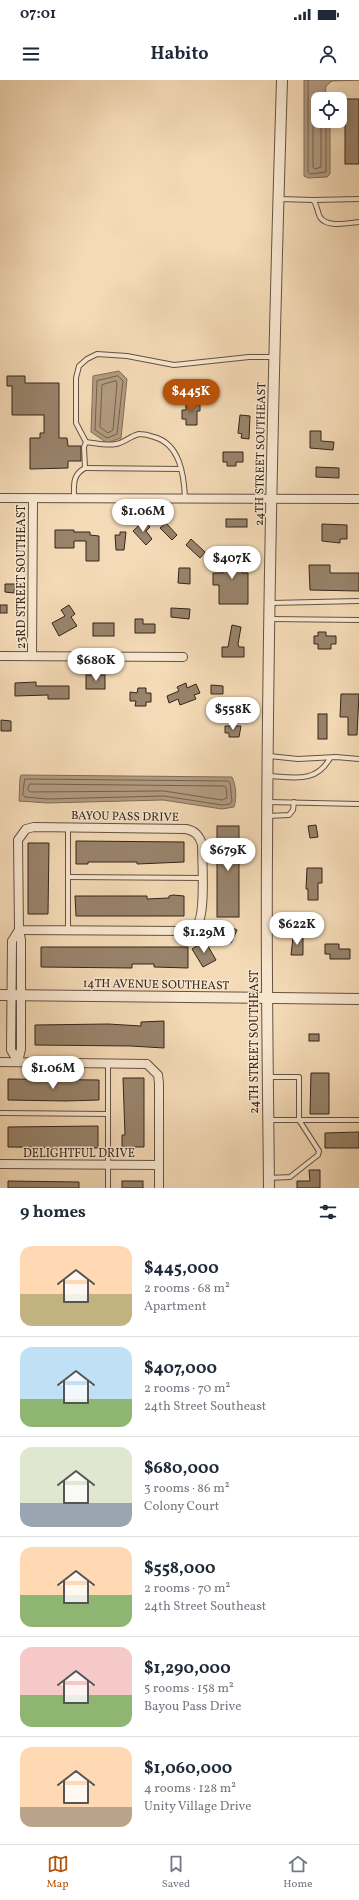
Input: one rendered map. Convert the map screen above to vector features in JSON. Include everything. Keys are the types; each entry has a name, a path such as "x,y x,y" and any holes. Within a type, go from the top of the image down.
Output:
{"street":[{"name":"24TH STREET SOUTHEAST","path":"269,1183 267,1077 267,816 274,357 282,80"},
{"path":"0,498 359,499"},
{"name":"23RD STREET SOUTHEAST","path":"32,656 33,498"},
{"path":"0,656 183,657"},
{"name":"BAYOU PASS DRIVE","path":"18,1062 21,1049 17,996 21,940 19,930 18,840 26,828 186,829 192,830 199,836 202,844 201,917 198,924 191,929 183,931 19,930"},
{"name":"14TH AVENUE SOUTHEAST","path":"0,995 359,999"},
{"path":"0,1062 147,1064 158,1075 159,1082 159,1188"},
{"name":"DELIGHTFUL DRIVE","path":"0,1164 159,1165"}],"lane":[{"path":"278,199 313,200 359,198"},
{"path":"313,200 321,218 324,221 338,224 359,222"},
{"path":"85,468 84,447 86,442 76,423 76,378 79,366 88,358 97,354 127,356 174,365 249,357 274,357"},
{"path":"86,442 116,444 139,434 160,438 167,443 179,462 184,484 185,498"},
{"path":"74,498 74,478 78,472 85,468 181,469"},
{"path":"270,603 359,601"},
{"path":"270,619 359,620"},
{"path":"268,756 315,759 359,759"},
{"path":"268,776 309,778 327,764 330,758"},
{"path":"268,802 359,804"},
{"path":"267,816 289,815 293,810 294,802"},
{"path":"68,828 68,930"},
{"path":"68,877 202,878"},
{"path":"108,1063 108,1188"},
{"path":"267,1077 299,1077 299,1120 317,1145 319,1151 318,1155 290,1177 269,1183"},
{"path":"0,1113 108,1114"},
{"path":"268,1120 359,1120"}],"water":[{"path":"304,80 359,80 332,81 326,86 326,92 311,92 311,128 330,128 330,174 327,177 308,178 304,176"},
{"path":"119,371 127,379 121,438 107,443 91,432 93,376"},
{"path":"21,775 232,777 236,800 234,807 222,809 163,800 48,803 19,801"}],"building":[{"path":"347,99 359,99 359,164 345,164"},
{"path":"7,376 25,376 25,383 59,383 59,438 67,438 68,446 81,446 81,461 68,461 68,468 30,469 30,438 40,438 40,433 44,433 44,415 12,415 12,386 7,386"},
{"path":"186,400 200,402 200,411 197,411 197,425 186,425 186,419 182,419 182,410 186,410"},
{"path":"240,415 250,416 249,439 241,438 242,434 238,433"},
{"path":"310,431 321,431 321,441 334,442 333,450 310,448"},
{"path":"223,452 243,452 243,462 236,462 236,466 227,466 227,462 223,462"},
{"path":"316,467 339,468 339,478 316,477"},
{"path":"226,519 247,519 247,527 226,527"},
{"path":"144,521 150,527 146,531 152,539 146,545 133,531"},
{"path":"166,523 177,535 172,540 160,528"},
{"path":"322,524 347,525 347,539 340,539 340,543 322,541"},
{"path":"55,530 90,532 90,535 99,536 99,561 86,561 86,541 74,541 74,548 55,548"},
{"path":"120,532 126,532 124,550 116,550 115,535 120,535"},
{"path":"191,539 205,552 200,558 186,545"},
{"path":"224,547 238,547 238,563 242,563 242,573 248,573 248,604 219,604 219,585 213,585 213,573 223,573"},
{"path":"309,565 330,565 330,573 359,573 359,591 310,590"},
{"path":"179,568 190,568 190,584 178,583"},
{"path":"5,584 15,584 14,593 5,592"},
{"path":"0,605 7,605 7,613 0,613"},
{"path":"69,605 75,614 71,617 77,626 59,636 52,623 65,616 61,610"},
{"path":"171,608 190,609 189,619 171,617"},
{"path":"135,619 143,619 143,624 155,624 155,633 135,633"},
{"path":"93,623 114,623 114,636 93,636"},
{"path":"232,625 241,627 238,644 239,647 244,647 244,657 222,657 222,647 228,647"},
{"path":"318,632 326,632 326,636 336,636 336,644 331,644 331,649 318,649 318,644 314,644 314,636 318,636"},
{"path":"86,675 105,675 105,689 86,689"},
{"path":"36,682 36,686 69,686 69,699 48,699 48,695 15,696 15,683"},
{"path":"186,683 187,688 196,684 200,693 194,695 196,699 180,705 178,699 169,703 167,696 179,691 177,687"},
{"path":"211,685 223,686 223,694 211,694"},
{"path":"138,688 146,688 146,693 151,693 151,702 146,702 146,706 135,706 136,701 130,701 130,692 137,693"},
{"path":"341,694 359,694 357,735 348,735 348,717 340,717"},
{"path":"229,702 239,702 239,710 229,710"},
{"path":"318,714 327,714 327,739 318,739"},
{"path":"1,720 11,721 11,731 1,731"},
{"path":"225,726 241,726 239,737 229,737 229,733 225,733"},
{"path":"316,825 318,837 310,838 308,826"},
{"path":"217,826 239,826 239,917 217,917"},
{"path":"76,841 184,842 184,862 137,864 137,862 88,862 88,864 76,864"},
{"path":"28,843 49,843 48,914 28,914"},
{"path":"307,868 322,868 322,883 318,883 318,900 308,900 308,889 306,889"},
{"path":"75,896 147,896 147,899 169,898 169,896 184,896 184,916 76,916"},
{"path":"217,921 237,930 231,943 211,935"},
{"path":"293,937 303,937 303,955 291,955"},
{"path":"205,941 216,960 203,967 192,949"},
{"path":"325,944 339,944 339,949 350,949 350,959 330,959 330,954 325,954"},
{"path":"41,947 188,947 188,968 154,967 154,964 132,964 132,968 41,967"},
{"path":"164,1021 164,1048 131,1046 35,1045 35,1025 108,1024 141,1026 141,1022"},
{"path":"309,1034 319,1034 319,1041 309,1041"},
{"path":"311,1073 329,1073 329,1114 310,1114"},
{"path":"123,1078 144,1078 144,1147 122,1147 122,1135 125,1135"},
{"path":"8,1079 99,1080 99,1100 8,1100"},
{"path":"98,1126 98,1148 8,1147 8,1127"},
{"path":"359,1132 359,1148 325,1148 325,1133"},
{"path":"309,1170 320,1170 320,1188 297,1188 297,1181 310,1181"},
{"path":"8,1181 79,1182 79,1188 8,1188"},
{"path":"122,1181 143,1181 143,1188 122,1188"}]}
